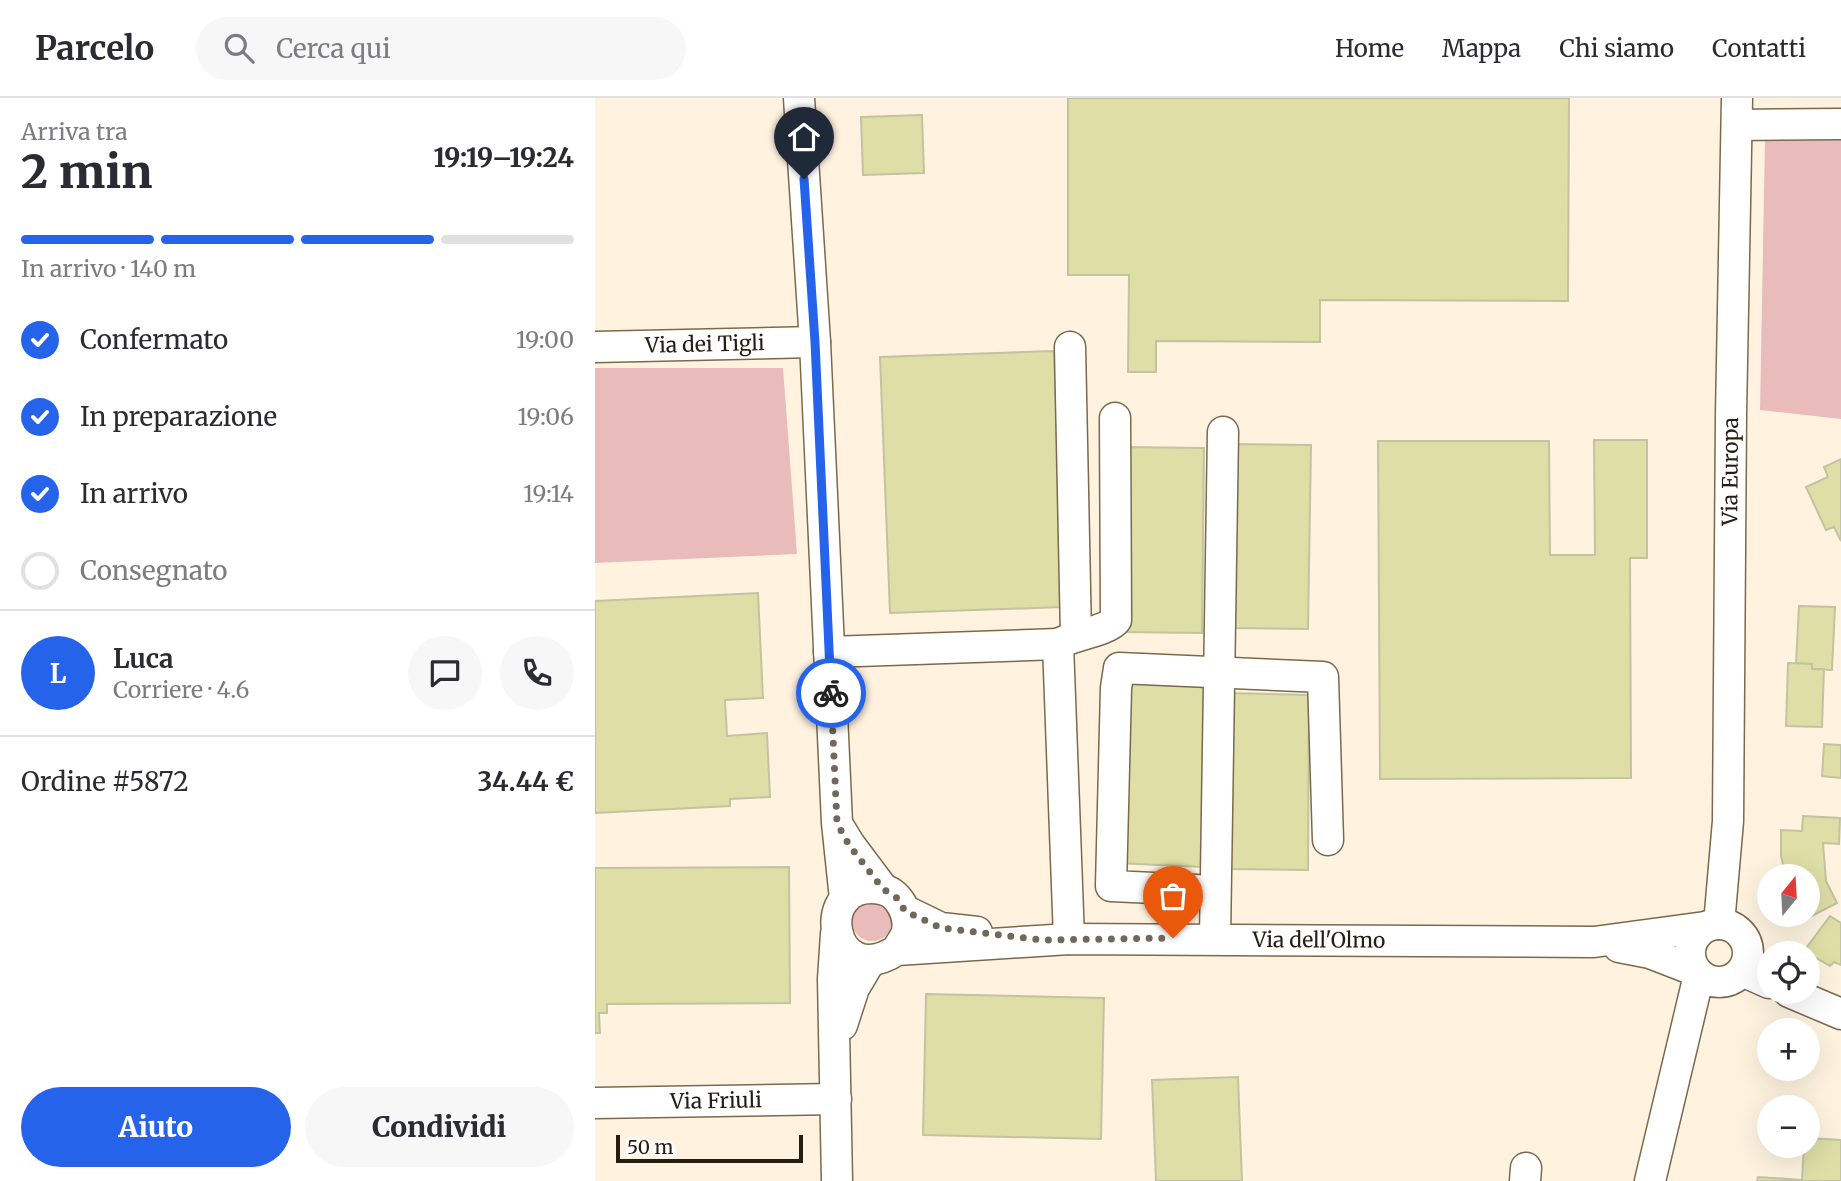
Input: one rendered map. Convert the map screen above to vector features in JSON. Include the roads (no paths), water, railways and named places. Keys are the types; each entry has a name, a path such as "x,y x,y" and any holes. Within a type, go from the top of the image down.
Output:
{"street":[{"path":"799,98 815,342 837,823 845,899"},
{"path":"1737,112 1841,124"},
{"name":"Via Europa","path":"1726,930 1731,401 1737,112"},
{"name":"Via dei Tigli","path":"595,347 815,342"},
{"path":"1056,939 1067,640 1070,347"},
{"path":"829,652 1067,640 1111,627 1116,620 1115,418"},
{"path":"1216,938 1223,432"},
{"path":"1197,890 1111,886 1116,688 1119,668 1323,677 1328,840"},
{"path":"836,934 843,947 855,957 870,961 884,958 897,950 907,931 905,911 897,898 883,889 849,845 837,823"},
{"path":"837,1181 833,979 836,915 845,899 863,888 883,889"},
{"name":"Via dell'Olmo","path":"905,911 941,928 1056,939"},
{"path":"1650,1181 1697,973 1689,951 1691,942 1726,930 1748,956 1748,972 1716,1002 1677,1071"},
{"name":"Via dell'Olmo","path":"897,950 1056,939 1594,942 1726,930"},
{"name":"Via dell'Olmo","path":"1594,942 1650,953 1697,973"},
{"path":"835,1046 854,988 870,961"},
{"path":"1697,973 1715,982 1748,972"},
{"path":"1818,1004 1841,1014"},
{"name":"Via Friuli","path":"595,1103 836,1099"}]}
